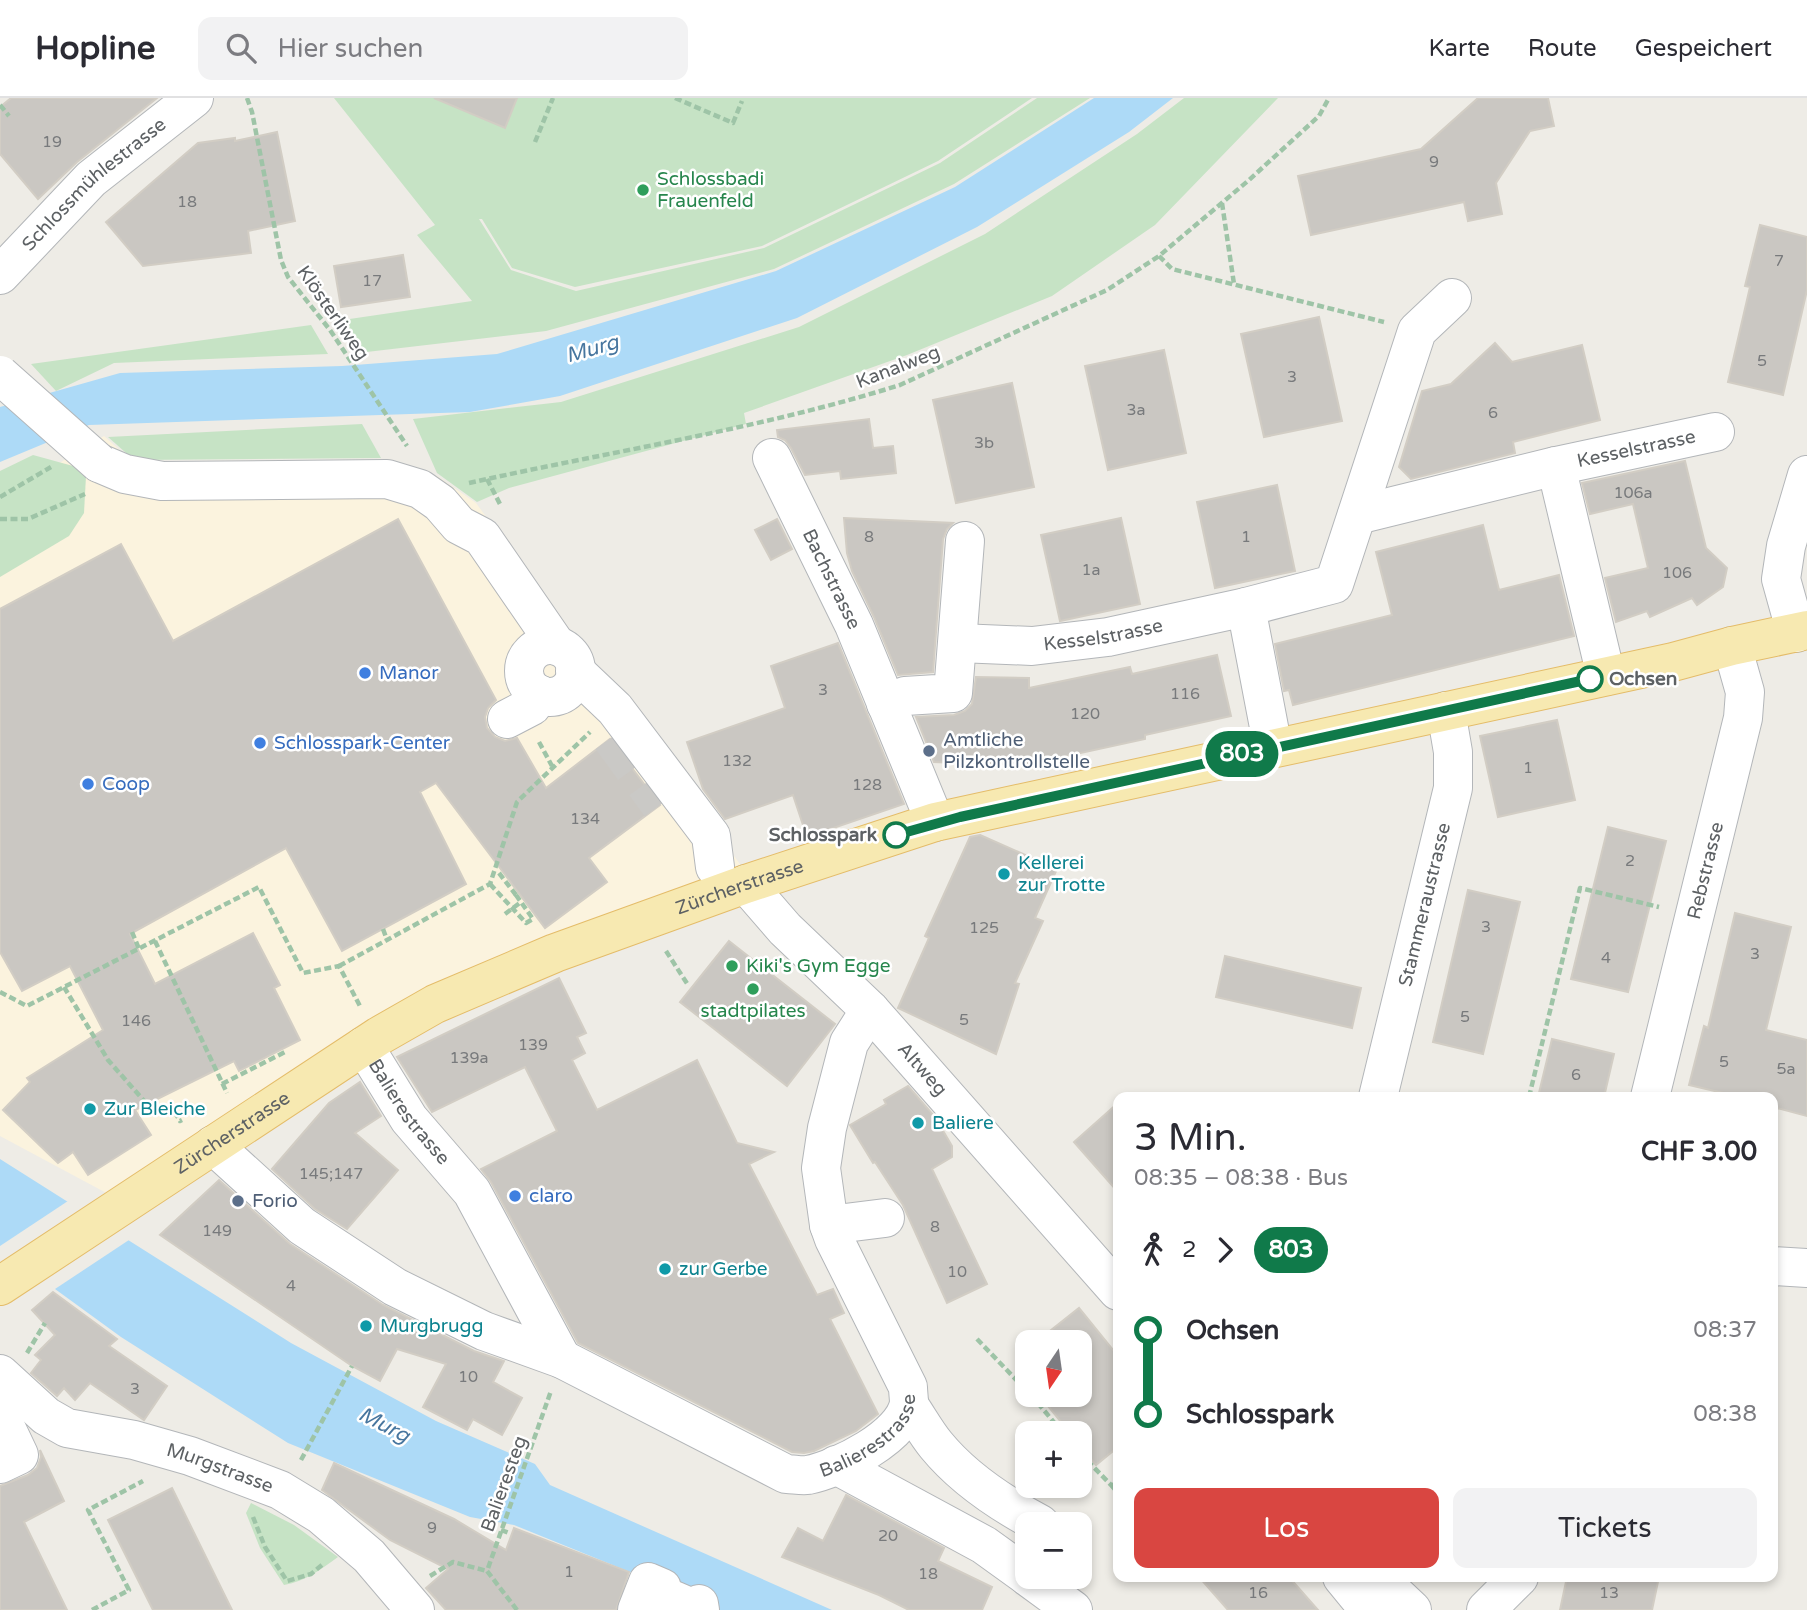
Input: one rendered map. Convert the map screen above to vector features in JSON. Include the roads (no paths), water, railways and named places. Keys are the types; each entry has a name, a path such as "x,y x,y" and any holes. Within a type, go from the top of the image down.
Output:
{"main road":[{"name":"Zürcherstrasse","path":"2,1285 119,1209 202,1129 365,1031 730,881 935,822 1801,631"}],"street":[{"name":"Schlossmühlestrasse","path":"0,275 91,180 194,98"},
{"name":"Kesselstrasse","path":"959,643 1031,646 1108,637 1246,607 1334,584 1417,331 1452,298"},
{"path":"0,375 112,468 162,481 387,480 420,489 440,503 459,525 467,549 525,640 611,738"},
{"name":"Kesselstrasse","path":"1357,515 1556,466 1715,432"},
{"name":"Bachstrasse","path":"772,458 853,625 935,822"},
{"name":"Kesselstrasse","path":"1556,466 1606,676"},
{"path":"1801,631 1781,579 1786,546 1807,475"},
{"path":"886,704 905,696 953,693 965,541"},
{"path":"1246,607 1273,748"},
{"name":"Rebstrasse","path":"1651,1092 1746,703 1732,646"},
{"path":"507,719 532,706 553,672"},
{"path":"553,672 615,709 711,836 730,881"},
{"name":"Stammeraustrasse","path":"1379,1092 1453,788 1453,752 1446,711"},
{"name":"Altweg","path":"660,805 691,847 785,929 870,1010 1113,1285"},
{"name":"Balierestrasse","path":"202,1129 302,1226 395,1287 484,1331 562,1359 786,1474 806,1475 835,1465 877,1444 897,1427 909,1405 908,1387 829,1225 821,1168 827,1128 849,1043 870,1010"},
{"name":"Balierestrasse","path":"365,1031 409,1119 472,1192 562,1359"},
{"path":"829,1225 885,1218"},
{"path":"1778,1266 1807,1268"},
{"name":"Murgstrasse","path":"13,1365 47,1416 66,1428 134,1440 190,1456 281,1490 321,1515 369,1556 408,1602"},
{"path":"909,1405 937,1446 978,1484 1016,1512"},
{"path":"0,1415 19,1455 0,1464"},
{"path":"835,1465 984,1545 1015,1568"},
{"path":"637,1610 648,1582 662,1588 664,1596 692,1608 699,1604 701,1610"},
{"path":"1346,1582 1369,1610"},
{"path":"1382,1582 1412,1610"},
{"path":"1486,1610 1514,1582"},
{"path":"1520,1610 1527,1582"},
{"path":"1044,1589 1073,1610"}],"water":[{"name":"Murg","path":"1094,98 1173,98 1129,132 977,227 797,318 560,396 470,412 89,425 0,462 0,407 120,373 342,366 497,354 776,271 955,187"},
{"name":"Murg","path":"0,1159 291,1343 436,1421 535,1464 550,1485 832,1610 716,1610 514,1525 470,1517 288,1443 121,1337 0,1249"}],"tunnel":[{"path":"611,738 660,805"}],"place":[{"name":"Schlossbadi Frauenfeld","path":"643,190"},
{"name":"Manor","path":"365,673"},
{"name":"Ochsen","path":"1590,679"},
{"name":"Schlosspark-Center","path":"260,743"},
{"name":"Amtliche Pilzkontrollstelle","path":"929,751"},
{"name":"Coop","path":"88,784"},
{"name":"Schlosspark","path":"896,835"},
{"name":"Kellerei zur Trotte","path":"1004,874"},
{"name":"Kiki's Gym Egge","path":"732,966"},
{"name":"stadtpilates","path":"753,989"},
{"name":"Zur Bleiche","path":"90,1109"},
{"name":"Baliere","path":"918,1123"},
{"name":"claro","path":"515,1196"},
{"name":"Forio","path":"238,1201"},
{"name":"zur Gerbe","path":"665,1269"},
{"name":"Murgbrugg","path":"366,1326"}]}
